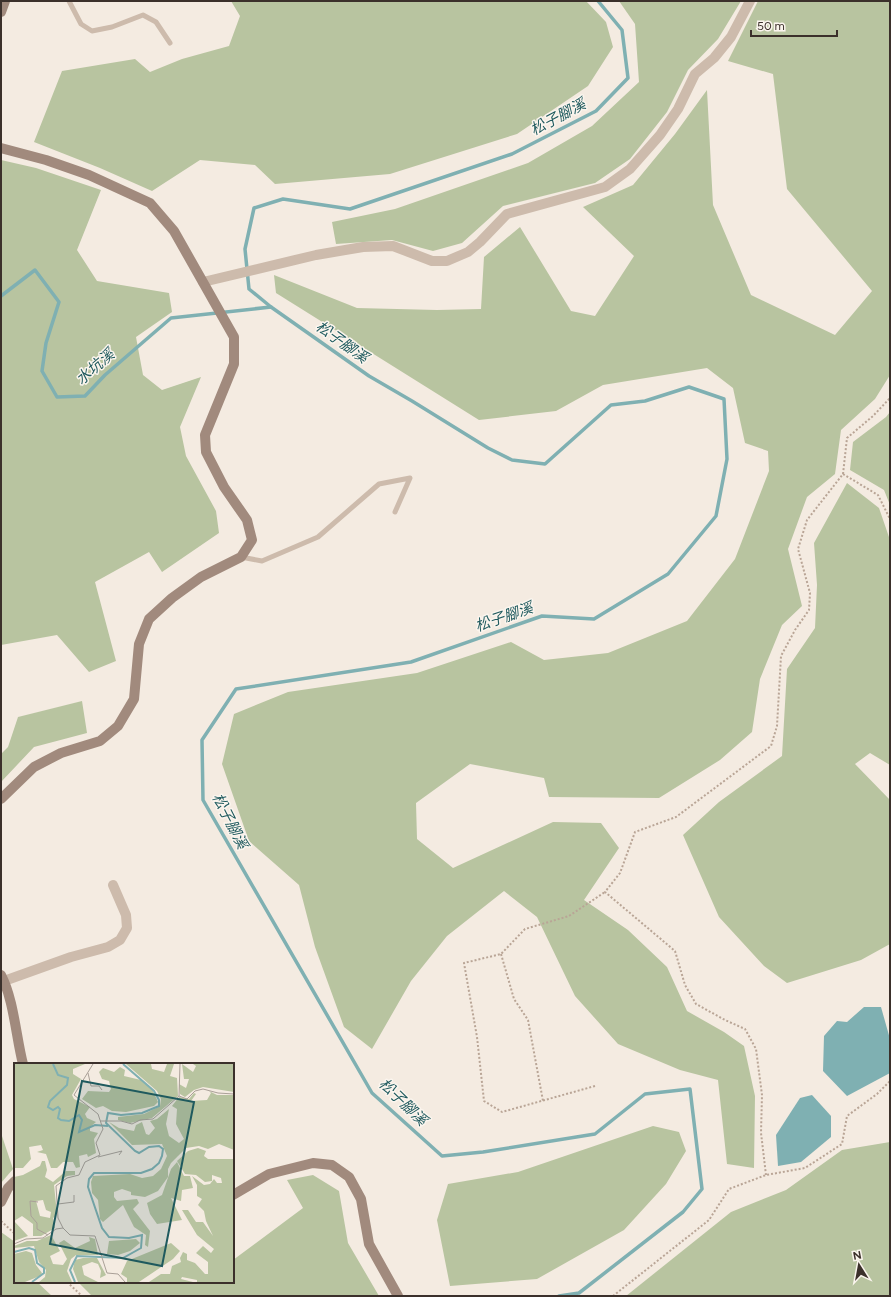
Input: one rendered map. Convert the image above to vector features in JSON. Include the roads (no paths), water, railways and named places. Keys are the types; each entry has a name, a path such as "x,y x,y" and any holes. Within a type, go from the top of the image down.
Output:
{"street":[{"path":"1,12 5,1"},
{"path":"203,282 316,255 363,247 393,246 432,261 447,261 468,252 480,242 507,214 605,187 630,169 660,135 678,109 695,74 714,58 731,37 750,1"},
{"path":"1,148 46,160 89,175 150,203 174,231 234,337 234,364 205,435 206,452 224,487 247,520 252,540 241,557 201,577 172,598 149,619 139,644 134,699 118,726 100,741 61,753 34,767 1,799"},
{"path":"23,1063 13,1013 2,978 108,947 120,940 127,928 126,915 113,885"},
{"path":"234,1194 269,1174 312,1163 332,1165 349,1177 361,1199 369,1244 398,1296"},
{"path":"1,1202 8,1188 14,1182"}],"lane":[{"path":"69,1 81,24 92,31 143,16 156,22 170,43"},
{"path":"241,557 262,561 318,537 379,484 410,478 395,512"}],"water":[{"path":"864,1007 881,1007 890,1039 890,1073 847,1096 823,1071 824,1036 837,1021 847,1022"},
{"path":"812,1095 831,1116 831,1137 801,1162 778,1166 776,1135 800,1098"}],"waterway":[{"name":"松子腳溪","path":"559,1296 579,1293 683,1212 702,1189 690,1089 645,1094 595,1134 483,1152 442,1156 372,1093 203,800 202,740 236,689 411,662 542,616 594,619 668,574 716,516 727,459 724,399 689,387 645,401 611,405 545,464 512,460 488,448 369,376 271,307 249,289 245,249 254,208 283,199 350,209 512,154 596,111 628,78 622,30 598,1"},
{"name":"水坑溪","path":"1,296 35,270 59,302 46,343 42,371 57,397 85,396 105,375 171,318 271,307"}]}
